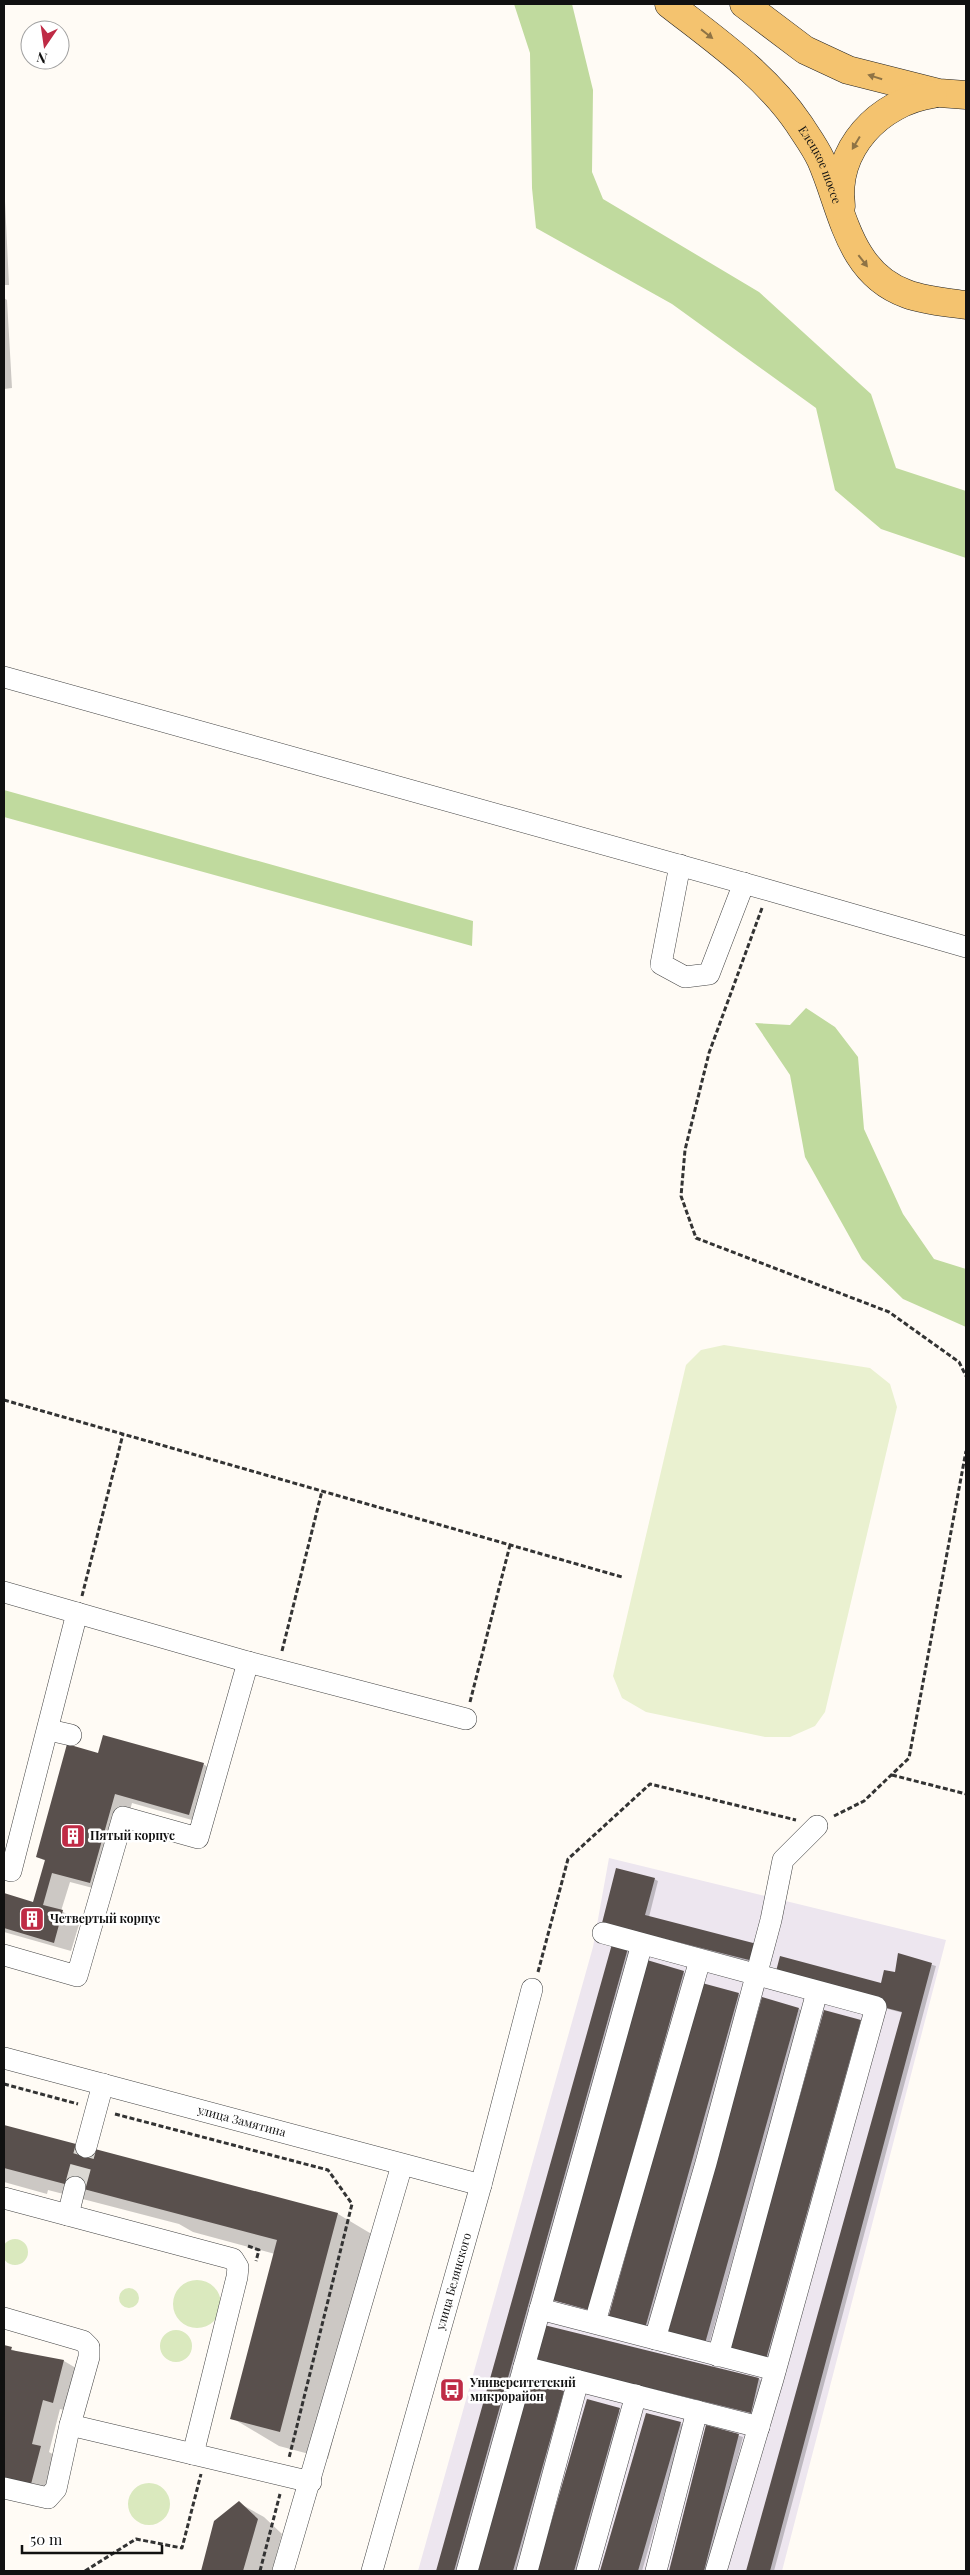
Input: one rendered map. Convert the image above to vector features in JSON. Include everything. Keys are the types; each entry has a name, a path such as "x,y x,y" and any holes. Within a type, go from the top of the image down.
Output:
{"main road":[{"name":"Елецкое шоссе","path":"669,4 736,56 770,88 798,123 820,159 854,250 876,276 906,294 966,305"},
{"path":"744,4 806,50 831,62 888,82 957,93"},
{"path":"842,218 841,182 852,148 862,133 888,109 904,101 957,93"},
{"path":"939,301 966,299"}],"street":[{"path":"4,677 680,865 966,947"},
{"path":"680,865 661,964 685,977 709,974 744,883"},
{"path":"4,1592 248,1662 466,1718"},
{"path":"4,1869 11,1871 49,1730 77,1613"},
{"path":"4,1955 76,1976 123,1818 198,1838 248,1662"},
{"path":"49,1730 71,1735"},
{"path":"654,2339 706,2163 756,1976 783,1860 817,1826"},
{"path":"604,1934 876,2007 759,2427 716,2571"},
{"path":"467,2571 642,1944"},
{"path":"595,2322 700,1960"},
{"name":"улица Белянского","path":"372,2571 481,2185 532,1990"},
{"path":"718,2356 817,1992"},
{"name":"улица Замятина","path":"4,2058 481,2185"},
{"path":"86,2147 103,2084"},
{"path":"283,2571 311,2482 402,2164"},
{"path":"68,2215 76,2187"},
{"path":"4,2198 233,2259 238,2267 199,2455"},
{"path":"540,2309 775,2370"},
{"path":"4,2318 84,2341 89,2347 89,2357 70,2425 56,2489 48,2498 4,2488"},
{"path":"524,2367 759,2427"},
{"path":"527,2571 578,2381"},
{"path":"587,2571 636,2396"},
{"path":"656,2571 697,2411"},
{"path":"70,2425 311,2482"}],"path":[{"path":"768,890 709,1052 685,1150 681,1196 696,1238 890,1312 959,1362 966,1376"},
{"path":"4,1400 622,1577"},
{"path":"77,1613 123,1434"},
{"path":"532,1990 549,1935 568,1859 650,1784 817,1826 864,1801 909,1758 966,1451"},
{"path":"277,1669 322,1491"},
{"path":"466,1718 510,1545"},
{"path":"892,1775 966,1794"},
{"path":"240,2244 259,2250 254,2268"},
{"path":"86,2571 136,2539 182,2548 199,2455"}],"shaded area":[{"path":"609,1858 946,1940 782,2571 418,2571 593,1947"}],"green space":[{"path":"514,4 572,4 593,90 592,172 603,199 759,292 871,394 896,468 966,491 966,558 881,529 835,490 816,408 672,304 536,228 532,188 530,53"},
{"path":"4,790 473,921 472,946 4,817"},
{"path":"806,1008 835,1027 858,1057 864,1129 903,1214 934,1259 966,1269 966,1327 903,1299 862,1259 805,1157 790,1075 755,1023 790,1025"},
{"path":"724,1345 870,1368 890,1384 897,1407 825,1712 815,1726 790,1737 765,1737 646,1712 622,1698 613,1676 686,1365 701,1350"},
{"path":"15,2239 24,2243 28,2252 24,2261 15,2265 6,2261 2,2252 6,2243"},
{"path":"192,2280 202,2280 214,2287 221,2299 221,2309 214,2321 202,2328 192,2328 184,2324 177,2317 173,2309 173,2299 177,2291 184,2284"},
{"path":"129,2288 136,2291 139,2298 136,2305 129,2308 122,2305 119,2298 122,2291"},
{"path":"176,2330 182,2331 187,2335 191,2340 191,2352 187,2357 182,2361 176,2362 170,2361 165,2357 161,2352 160,2346 161,2340 165,2335 170,2331"},
{"path":"153,2483 161,2486 167,2492 170,2504 167,2516 161,2522 145,2525 137,2522 131,2516 128,2500 131,2492 137,2486"}],"building":[{"name":"Пятый корпус","path":"103,1735 204,1763 189,1815 115,1794 90,1883 52,1873 43,1905 63,1910 54,1943 4,1928 4,1893 33,1902 45,1860 36,1857 67,1744 98,1753"},
{"path":"616,1868 655,1878 645,1915 757,1944 753,1961 602,1923"},
{"path":"612,1944 628,1948 454,2571 436,2571"},
{"path":"898,1953 932,1963 770,2571 746,2571 902,2012 774,1979 780,1956 881,1983 884,1970 895,1972"},
{"path":"647,1960 684,1971 589,2310 552,2300"},
{"path":"702,1983 739,1993 644,2332 607,2322"},
{"path":"762,1997 799,2008 704,2347 667,2336"},
{"path":"824,2010 861,2020 766,2359 729,2349"},
{"path":"4,2125 338,2213 280,2432 230,2419 277,2240 4,2168"},
{"path":"540,2324 759,2378 751,2413 531,2359"},
{"path":"4,2345 12,2347 11,2350 64,2360 53,2403 43,2400 32,2444 41,2446 30,2488 4,2481"},
{"path":"529,2381 564,2391 513,2571 474,2571"},
{"path":"587,2399 620,2408 574,2571 537,2571"},
{"path":"646,2413 681,2422 638,2571 600,2571"},
{"path":"706,2425 739,2434 704,2571 669,2571"},
{"path":"239,2501 258,2519 243,2571 201,2571 214,2521"}],"tunnel":[{"path":"75,2187 86,2147"}],"place":[{"name":"Пятый корпус","path":"73,1836"},
{"name":"Четвертый корпус","path":"32,1919"},
{"name":"Университетский микрорайон","path":"452,2390"}]}
